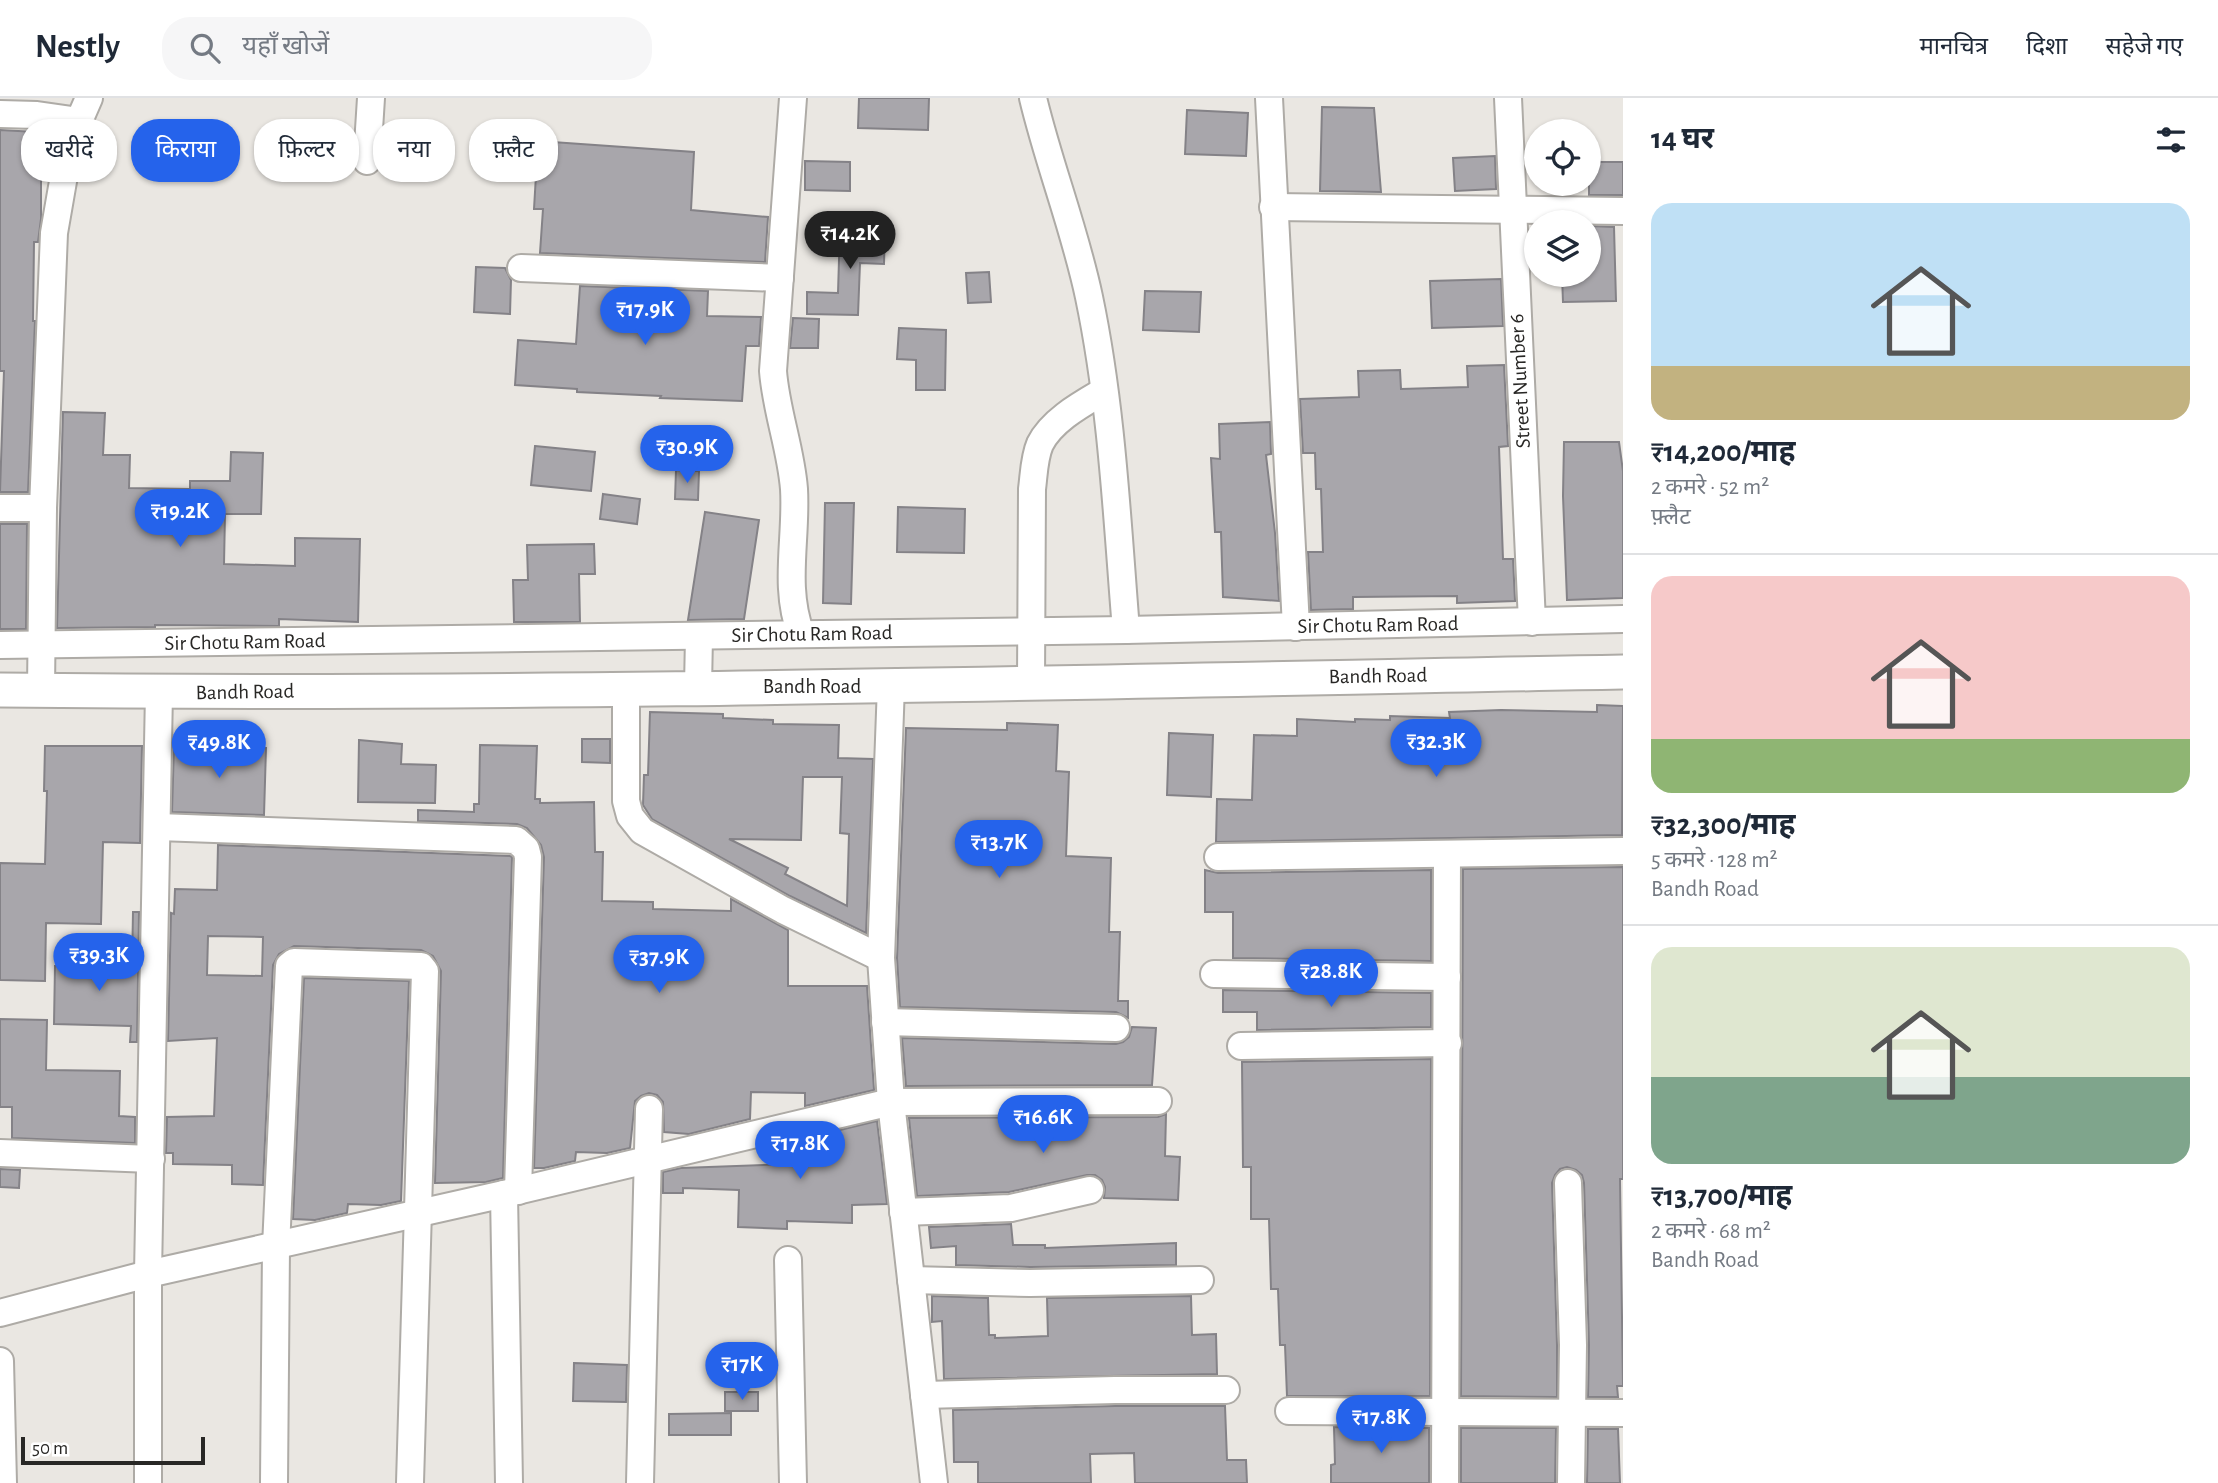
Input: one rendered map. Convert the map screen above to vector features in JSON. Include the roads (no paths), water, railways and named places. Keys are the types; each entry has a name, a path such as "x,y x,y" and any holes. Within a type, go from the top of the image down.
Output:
{"street":[{"path":"367,161 371,98"},
{"path":"793,98 773,371 794,486 791,601 801,634"},
{"path":"1033,98 1088,294 1112,454 1126,630"},
{"path":"1269,98 1296,627"},
{"name":"Street Number 6","path":"1507,98 1532,622"},
{"path":"0,114 37,115 84,110 66,164 54,233 43,508 41,690"},
{"path":"1273,206 1623,211"},
{"path":"521,268 780,278"},
{"path":"1031,682 1032,489 1035,459 1041,442 1059,422 1104,391"},
{"path":"0,508 43,508"},
{"name":"Sir Chotu Ram Road","path":"0,645 1126,630 1623,620"},
{"path":"698,687 699,636"},
{"name":"Bandh Road","path":"0,690 159,692 626,688 1623,672"},
{"path":"891,685 881,958 891,1102 934,1483"},
{"path":"626,688 626,801 630,816 642,831 783,909 881,958"},
{"path":"148,1483 148,1274 159,692"},
{"path":"158,827 516,840 522,844 528,857 511,1193 509,1483"},
{"path":"1217,857 1623,851"},
{"path":"1445,1483 1447,854"},
{"path":"274,1483 276,1247 291,963 421,966 424,969 410,1483"},
{"path":"1214,974 1447,977"},
{"path":"886,1022 1116,1028"},
{"path":"1241,1046 1448,1043"},
{"path":"0,1313 148,1274 511,1193 891,1102 1158,1101"},
{"path":"640,1483 649,1109"},
{"path":"0,1153 151,1159"},
{"path":"1568,1183 1573,1345 1571,1483"},
{"path":"903,1212 1011,1208 1090,1190"},
{"path":"788,1260 793,1483"},
{"path":"911,1280 1030,1283 1200,1280"},
{"path":"0,1361 3,1483"},
{"path":"924,1395 1226,1390"},
{"path":"1289,1410 1623,1413"}]}
